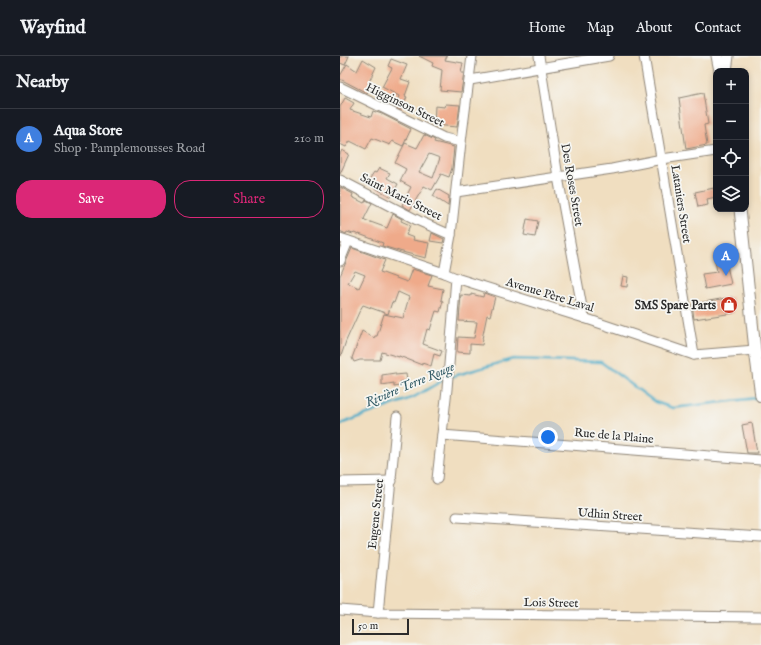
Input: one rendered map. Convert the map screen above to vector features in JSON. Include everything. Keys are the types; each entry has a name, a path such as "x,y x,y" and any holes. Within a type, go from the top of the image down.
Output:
{"main road":[{"path":"716,56 719,68"},
{"path":"726,68 728,56"},
{"path":"740,212 760,390"}],"street":[{"path":"444,273 451,235 472,56"},
{"name":"Des Roses Street","path":"539,56 558,177 584,318"},
{"path":"470,80 609,56"},
{"name":"Lataniers Street","path":"644,56 694,355"},
{"name":"Higginson Street","path":"340,87 444,138 461,142"},
{"path":"456,192 612,169 662,159 713,151"},
{"name":"Saint Marie Street","path":"340,180 419,221 451,235"},
{"path":"340,261 344,240"},
{"name":"Avenue Père Laval","path":"344,240 694,355 755,350"},
{"path":"437,479 447,389 456,278"},
{"name":"Eugene Street","path":"378,613 398,416"},
{"name":"Rue de la Plaine","path":"442,435 761,460"},
{"path":"340,482 392,481"},
{"name":"Udhin Street","path":"457,517 761,537"},
{"name":"Lois Street","path":"340,610 378,613 761,617"}],"building":[{"path":"340,56 349,56 345,65 340,63"},
{"path":"419,56 447,56 445,60 463,63 461,73 464,73 461,92 440,90 442,70 432,66 433,63"},
{"path":"363,59 376,67 368,84 371,86 367,93 340,79 340,76 347,64 357,71"},
{"path":"391,59 407,65 401,79 410,82 405,96 407,97 401,110 395,107 399,96 382,87 392,68 388,66"},
{"path":"703,93 708,124 704,125 707,145 686,149 679,98"},
{"path":"345,98 354,103 350,110 371,117 373,111 411,129 403,146 392,141 390,145 372,138 366,149 350,141 346,147 340,144 340,107"},
{"path":"446,104 460,105 457,127 434,125 435,106 445,107"},
{"path":"424,135 435,140 434,142 454,147 452,168 449,177 441,174 432,190 424,186 410,210 402,205 411,187 400,181 406,169 395,163 405,143 417,148","holes":["429,154 440,158 433,178 419,172"]},
{"path":"342,150 349,154 340,174 340,154"},
{"path":"379,168 390,173 387,178 398,184 391,197 367,183 374,172 376,173"},
{"path":"340,187 353,194 352,197 364,203 366,200 372,203 364,219 365,220 387,228 393,214 402,219 401,221 410,225 406,235 414,238 413,240 429,243 426,258 382,246 383,243 359,234 347,232 346,234 340,231"},
{"path":"713,188 713,198 707,199 708,205 698,207 695,192"},
{"path":"437,189 449,196 448,206 433,196"},
{"path":"527,219 538,221 535,237 524,235"},
{"path":"432,233 444,239 443,243 430,241"},
{"path":"352,248 385,260 380,272 407,282 412,269 432,275 428,286 443,289 441,300 443,301 440,312 436,311 430,330 427,329 423,344 442,351 440,356 434,354 431,366 422,363 422,365 399,356 382,352 380,360 360,360 354,362 352,358 362,331 374,338 377,336 384,314 403,318 409,297 398,292 394,303 392,302 388,314 363,305 340,356 340,276","holes":["355,271 365,275 359,288 348,283"]},
{"path":"729,251 731,260 726,261 731,284 705,289 702,274 717,272 714,254"},
{"path":"623,276 628,277 627,287 621,286"},
{"path":"484,293 495,297 490,316 487,315 482,345 470,344 470,353 457,352 458,337 474,338 477,322 459,321 461,295 471,296 471,294 483,297"},
{"path":"732,297 734,313 694,319 692,304"},
{"path":"395,373 395,375 406,374 407,381 400,382 401,386 394,387 394,383 382,385 382,375"},
{"path":"752,423 757,453 747,453 742,425"}],"waterway":[{"name":"Rivière Terre Rouge","path":"450,377 513,359 601,362 655,402 673,408 757,398"},
{"name":"Rivière Terre Rouge","path":"340,425 414,397 445,379"}],"place":[{"name":"Aqua Store","path":"726,276"},
{"name":"SMS Spare Parts","path":"729,305"}]}
